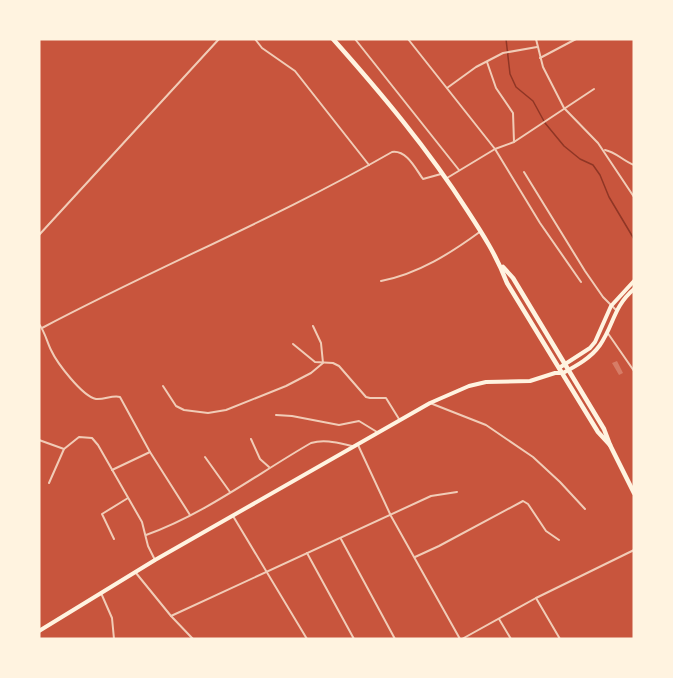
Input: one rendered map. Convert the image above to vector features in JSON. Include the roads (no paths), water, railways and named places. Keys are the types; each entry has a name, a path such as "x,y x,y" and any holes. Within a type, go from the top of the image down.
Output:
{"highway":[{"path":"333,39 389,104 445,176 481,231 500,264 507,283 598,432 610,446"},
{"path":"500,264 513,278 604,429 634,493"}],"main road":[{"path":"555,373 595,342 611,306 634,281"},
{"path":"39,631 155,560 430,403 470,386 486,382 530,381 555,373 563,374 594,352 607,332 616,310 634,289"}],"street":[{"path":"39,235 219,39"},
{"path":"255,39 262,48 295,71 369,165"},
{"path":"355,39 459,170"},
{"path":"408,39 495,149 540,223 581,282"},
{"path":"536,39 540,58 551,85 567,114 592,135 634,197"},
{"path":"540,58 576,39"},
{"path":"447,88 476,67 507,52 537,47"},
{"path":"486,62 496,88 513,113 514,142"},
{"path":"190,516 150,452 120,397 97,399 78,386 57,360 40,326 396,151 406,156 423,179 445,176 495,149 514,142 594,89"},
{"path":"603,150 617,154 634,165"},
{"path":"524,172 585,272 616,310"},
{"path":"381,281 398,278 435,261 481,231"},
{"path":"313,326 321,343 323,363"},
{"path":"607,332 634,371"},
{"path":"293,344 315,362 333,363 339,366 366,397 386,398 399,419"},
{"path":"163,386 176,406 184,410 208,413 226,410 286,386 311,373 323,363"},
{"path":"430,403 486,425 533,457 585,509"},
{"path":"276,415 339,425 359,421 377,432"},
{"path":"49,483 64,449 79,437 92,438 142,522 148,546 155,560"},
{"path":"251,439 260,459 269,467"},
{"path":"39,440 64,449"},
{"path":"146,535 190,516 269,467 320,440 355,445 414,557 461,639 536,598 634,550"},
{"path":"112,470 150,452"},
{"path":"205,457 230,492"},
{"path":"171,616 392,516 431,496 458,492"},
{"path":"114,538 102,514 128,498"},
{"path":"414,557 523,501 528,504 546,531 559,540"},
{"path":"232,516 307,639"},
{"path":"341,538 395,639"},
{"path":"307,553 354,639"},
{"path":"136,572 171,616 193,639"},
{"path":"101,593 112,618 114,639"},
{"path":"536,598 560,639"},
{"path":"499,619 511,639"}],"waterway":[{"path":"506,39 510,74 516,87 533,101 545,123 564,146 580,159 593,165 634,239"}]}
